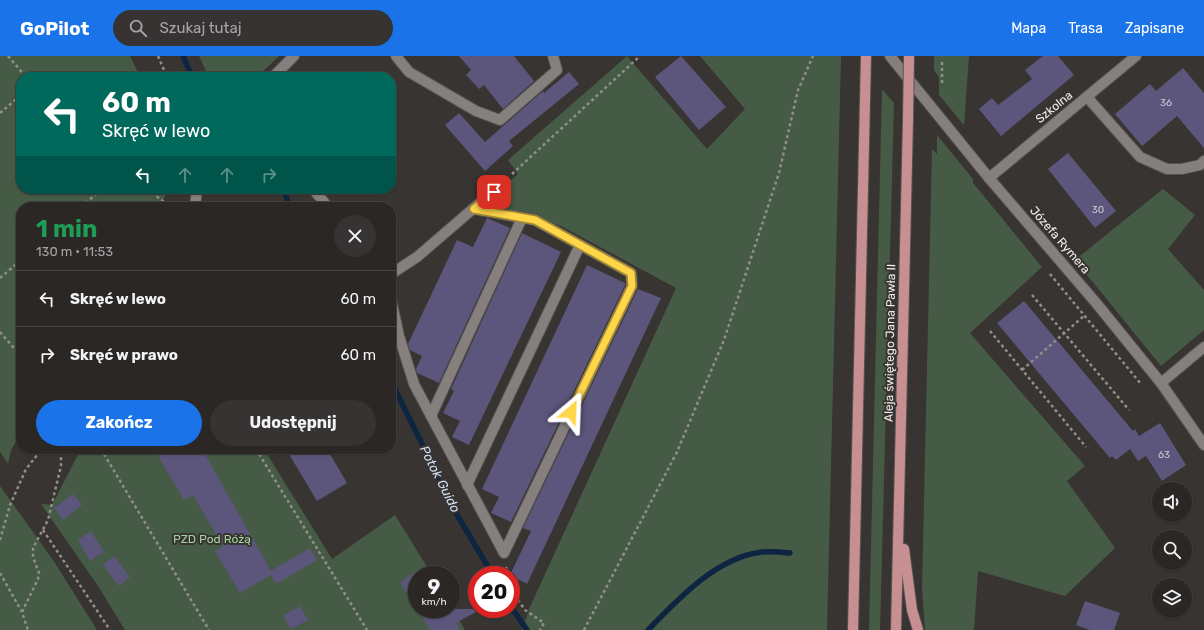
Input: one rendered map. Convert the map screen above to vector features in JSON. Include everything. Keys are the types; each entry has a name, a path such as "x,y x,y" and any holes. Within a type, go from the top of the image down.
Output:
{"main road":[{"path":"853,630 866,56"},
{"name":"Aleja świętego Jana Pawła II","path":"896,630 900,516 909,56"},
{"path":"900,516 908,584 918,630"}],"street":[{"path":"278,72 294,56"},
{"path":"396,56 409,72 476,111 500,120 557,70 553,56"},
{"name":"Józefa Rymera","path":"890,56 989,178 1097,304 1161,383 1204,445"},
{"name":"Szkolna","path":"989,178 1136,56"},
{"path":"1087,97 1140,157 1167,169 1182,170 1200,165 1204,161"},
{"path":"396,271 418,257 503,183"},
{"path":"317,194 324,202"},
{"path":"396,322 414,384 504,553 632,286 631,273 535,220 474,209"},
{"path":"431,416 522,218"},
{"path":"467,484 580,245"},
{"path":"1161,383 1204,347"}],"path":[{"path":"8,56 22,72"},
{"path":"158,56 165,72"},
{"path":"503,183 640,56"},
{"path":"584,630 677,452 724,340 779,173 798,90 813,56"},
{"path":"942,59 942,83"},
{"path":"0,114 16,100"},
{"path":"87,202 96,194"},
{"path":"154,194 164,202"},
{"path":"0,278 16,264"},
{"path":"1045,268 1142,385"},
{"path":"1032,295 1130,410"},
{"path":"1022,370 1097,304"},
{"path":"990,331 1086,447"},
{"path":"0,332 16,350"},
{"path":"0,540 10,505 26,469 38,454"},
{"path":"22,612 38,579 39,573 33,557 33,548 48,520 61,466 61,454"},
{"path":"104,454 210,630"},
{"path":"259,454 367,630"},
{"path":"42,530 110,630"},
{"path":"0,573 22,612 28,630"},
{"path":"520,603 525,610 544,623 540,630"}],"green space":[{"path":"0,56 130,56 138,72 16,72 16,194 166,194 162,202 16,202 16,442 11,450 8,464 0,452"},
{"path":"199,56 279,56 262,72 207,72"},
{"path":"627,56 707,149 745,109 700,56 841,56 827,630 522,630 530,607 676,288 561,226 486,203 518,174 508,160"},
{"path":"934,56 969,56 964,125 939,95 939,77 934,70"},
{"path":"882,89 894,103 880,630 869,630"},
{"path":"937,135 973,179 973,183 1042,267 970,333 1085,466 1067,481 1115,548 1065,596 978,571 974,630 925,630 922,589 932,149 937,154"},
{"path":"1163,189 1195,215 1168,249 1204,290 1204,330 1161,366 1075,260"},
{"name":"PZD Pod Różą","path":"78,454 267,454 332,559 395,515 426,566 408,566 408,618 458,618 465,630 125,630 98,586 41,504 52,505"},
{"path":"0,486 53,560 97,630 0,630"}],"building":[{"path":"459,56 514,56 534,81 503,109 484,85 479,89 466,75 471,70"},
{"path":"681,56 726,107 699,130 655,77"},
{"path":"1043,56 1058,56 1074,75 1001,136 979,109 992,98 998,105 1032,79 1025,70"},
{"path":"1183,68 1204,93 1204,148 1177,116 1142,146 1115,114 1150,84 1156,91"},
{"path":"569,72 579,84 509,141 513,146 485,171 445,125 459,113 485,142 543,91 544,93"},
{"path":"1068,153 1116,211 1095,228 1048,169"},
{"path":"487,218 510,228 439,383 417,373 416,369 422,356 410,350 408,344 457,240 473,247"},
{"path":"522,233 561,252 469,445 452,437 460,421 443,413 454,391 451,389"},
{"path":"587,265 625,283 625,285 511,522 491,513 499,497 482,489"},
{"path":"638,289 661,298 527,584 520,580 520,566 514,566 531,531 523,528"},
{"path":"1024,301 1133,431 1135,429 1139,436 1160,423 1186,465 1162,481 1146,456 1138,461 1130,449 1116,460 1112,456 1110,458 997,323"},
{"path":"157,454 205,454 271,571 310,548 317,560 276,584 271,575 240,593 215,551 223,546 193,495 184,500"},
{"path":"289,454 330,454 347,483 317,501"},
{"path":"73,494 82,505 63,520 54,508"},
{"path":"91,531 104,552 90,561 78,540"},
{"path":"114,556 130,577 119,586 103,565"},
{"path":"408,577 408,594 400,582"},
{"path":"1085,601 1120,613 1114,630 1090,630 1076,625"},
{"path":"300,606 308,620 291,629 283,616"},
{"path":"460,609 468,609 468,616 456,623 460,630 430,630 424,618 460,618"}],"waterway":[{"name":"Potok Guido","path":"183,56 190,72"},
{"name":"Potok Guido","path":"285,194 288,202"},
{"name":"Potok Guido","path":"396,391 457,515 488,566"},
{"path":"648,630 672,605 699,581 729,562 762,552 790,553"},
{"name":"Potok Guido","path":"519,618 527,630"}],"route":[{"path":"494,192 474,209 535,220 631,273 632,286 571,412"}]}
